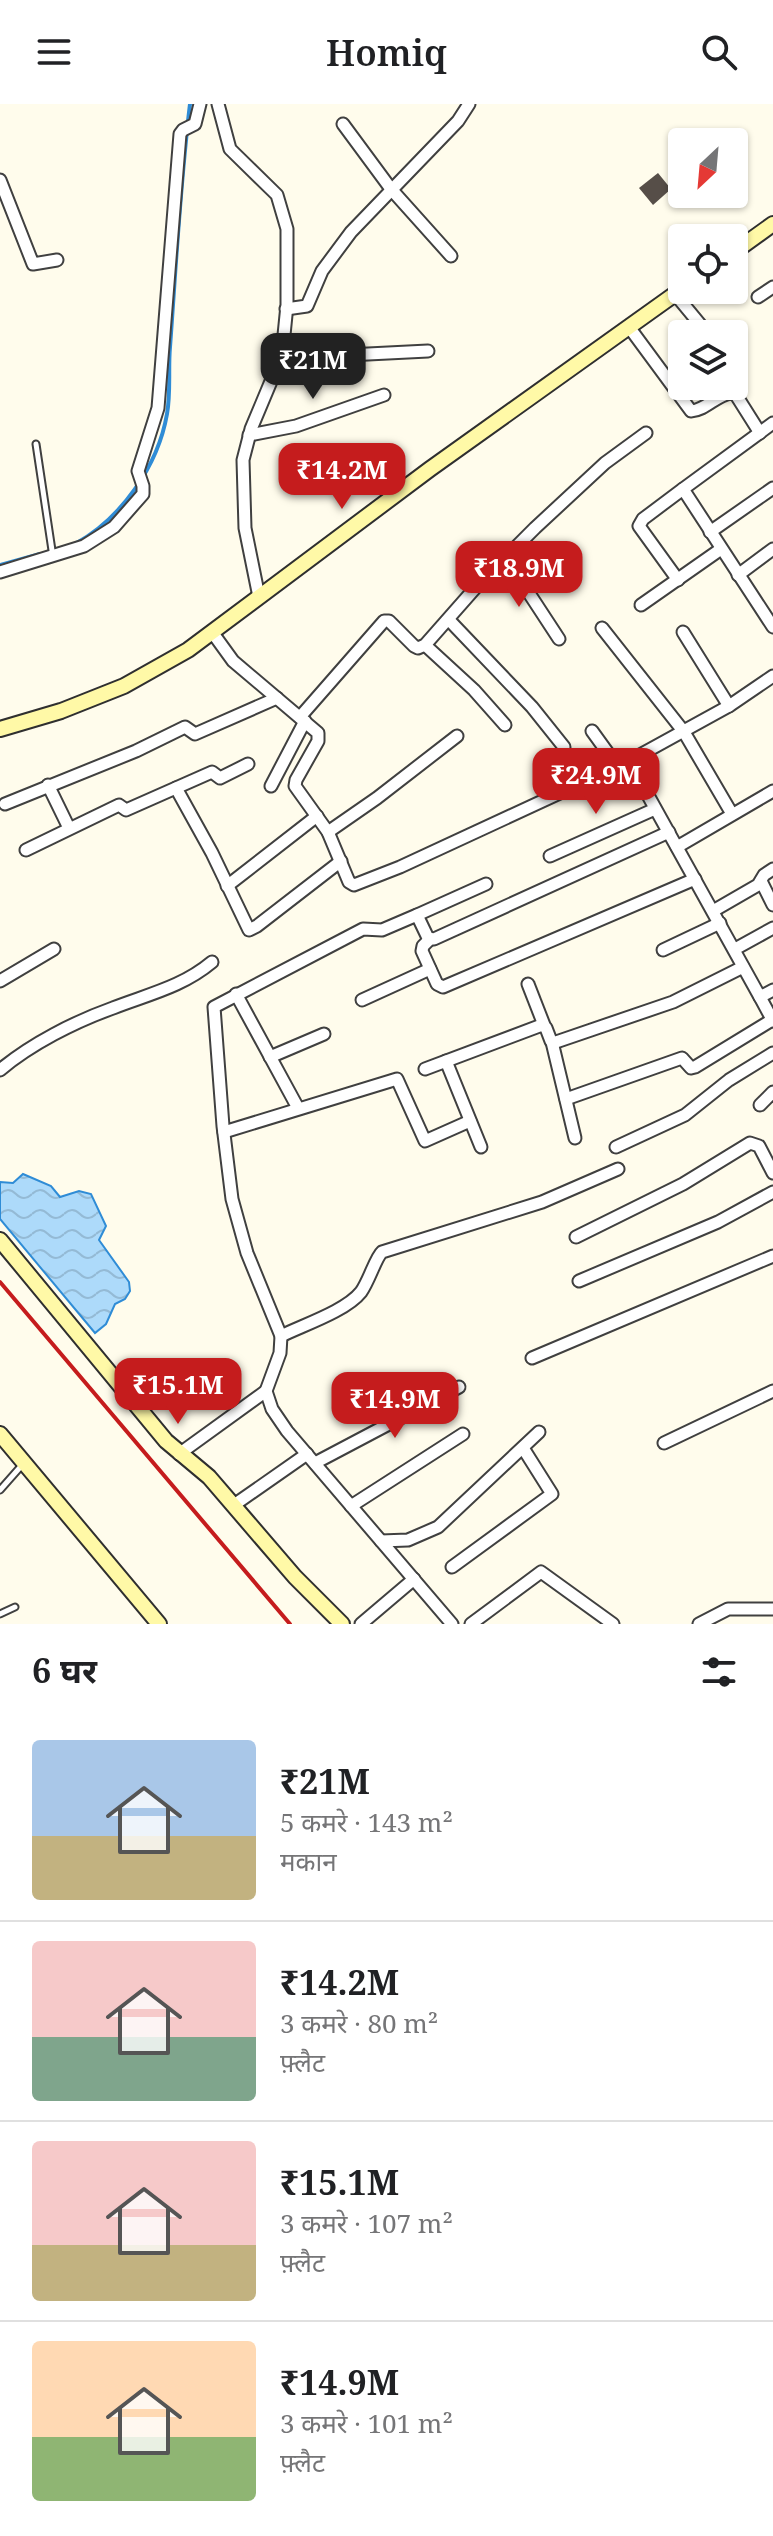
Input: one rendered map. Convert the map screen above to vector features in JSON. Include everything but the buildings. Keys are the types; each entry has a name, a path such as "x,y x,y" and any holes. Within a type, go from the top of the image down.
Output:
{"street":[{"path":"0,572 53,553 84,546 114,527 141,497 144,489 140,478 158,408 175,184 187,128 197,120 200,104"},
{"path":"218,104 230,149 270,185 281,202 287,229 286,309 281,357 249,435 243,460 245,528 259,597"},
{"path":"286,309 307,306 317,280 330,259 391,189 458,121 469,104"},
{"path":"343,124 391,189 451,256"},
{"path":"0,180 33,264 57,260"},
{"path":"748,242 773,224"},
{"path":"758,297 773,287"},
{"path":"0,729 61,711 124,686 188,650 430,469 668,300"},
{"path":"629,327 691,411 698,411 721,395 731,393 736,395 760,433"},
{"path":"281,357 319,360 348,355 428,351"},
{"path":"249,435 296,426 384,395"},
{"path":"678,580 639,526 643,519 773,423"},
{"path":"271,786 303,719 384,621 389,621 414,646 425,645 502,560 605,463 646,433"},
{"path":"710,532 773,488"},
{"path":"683,489 738,575 769,614 773,627"},
{"path":"641,605 721,549"},
{"path":"738,575 773,549"},
{"path":"502,560 523,584 559,639"},
{"path":"449,620 532,707 564,747"},
{"path":"602,628 684,732 732,814"},
{"path":"212,632 233,661 318,733 318,741 295,784 328,832 349,882 357,885 624,764 729,706 773,676"},
{"path":"683,632 729,706"},
{"path":"425,645 474,690 505,725"},
{"path":"5,804 136,751 185,727 195,734 277,698"},
{"path":"566,1099 684,1058 691,1068 695,1067 773,1020 655,809 624,764 592,731"},
{"path":"328,832 457,736"},
{"path":"26,850 119,805 126,810 212,772 220,778 248,764"},
{"path":"48,785 69,828"},
{"path":"176,788 212,853 240,915 251,930 341,861"},
{"path":"677,847 773,791"},
{"path":"550,856 655,809"},
{"path":"227,886 317,816"},
{"path":"669,832 560,884 430,939 422,948 439,986 448,986 695,879"},
{"path":"713,911 761,881 773,869"},
{"path":"761,881 773,905"},
{"path":"179,1454 266,1391 280,1353 281,1336 247,1253 232,1199 215,1005 363,929 382,930 486,884"},
{"path":"417,915 430,939"},
{"path":"663,950 720,923"},
{"path":"735,949 773,928"},
{"path":"0,981 54,949"},
{"path":"0,1070 33,1047 81,1022 177,985 212,962"},
{"path":"552,1042 673,1002 743,967"},
{"path":"362,1000 430,969"},
{"path":"528,984 552,1042 575,1138"},
{"path":"760,997 773,990"},
{"path":"236,994 298,1108"},
{"path":"425,1069 544,1025"},
{"path":"270,1057 324,1034"},
{"path":"616,1147 685,1115 729,1080 773,1053"},
{"path":"446,1061 481,1147"},
{"path":"224,1132 397,1079 425,1141 470,1121"},
{"path":"760,1105 773,1092"},
{"path":"576,1237 683,1184 750,1143 759,1146 773,1173"},
{"path":"281,1336 353,1299 372,1275 376,1257 382,1252 542,1202 618,1169"},
{"path":"579,1281 718,1222 773,1192"},
{"path":"0,1240 166,1441 209,1477 295,1577 342,1624"},
{"path":"532,1358 773,1256"},
{"path":"234,1505 311,1458 459,1387"},
{"path":"266,1391 278,1419 452,1624"},
{"path":"664,1443 773,1391"},
{"path":"381,1541 408,1540 438,1527 539,1432"},
{"path":"0,1434 159,1624"},
{"path":"351,1506 463,1434"},
{"path":"452,1567 552,1494 523,1448"},
{"path":"471,1624 541,1572 613,1624"},
{"path":"361,1624 414,1579"},
{"path":"699,1624 728,1609 773,1609"}],"lane":[{"path":"36,444 53,553"},
{"path":"0,1490 24,1462"},
{"path":"0,1614 15,1607"}],"water":[{"path":"23,1174 51,1186 60,1197 79,1191 91,1194 106,1226 99,1240 129,1282 130,1291 125,1299 115,1304 106,1324 95,1333 0,1219 0,1182 13,1183"}],"waterway":[{"path":"75,544 122,506 146,471 162,433 168,406 178,226 190,104"},
{"path":"0,565 40,554"}],"railway":[{"path":"0,1282 290,1624"}]}
